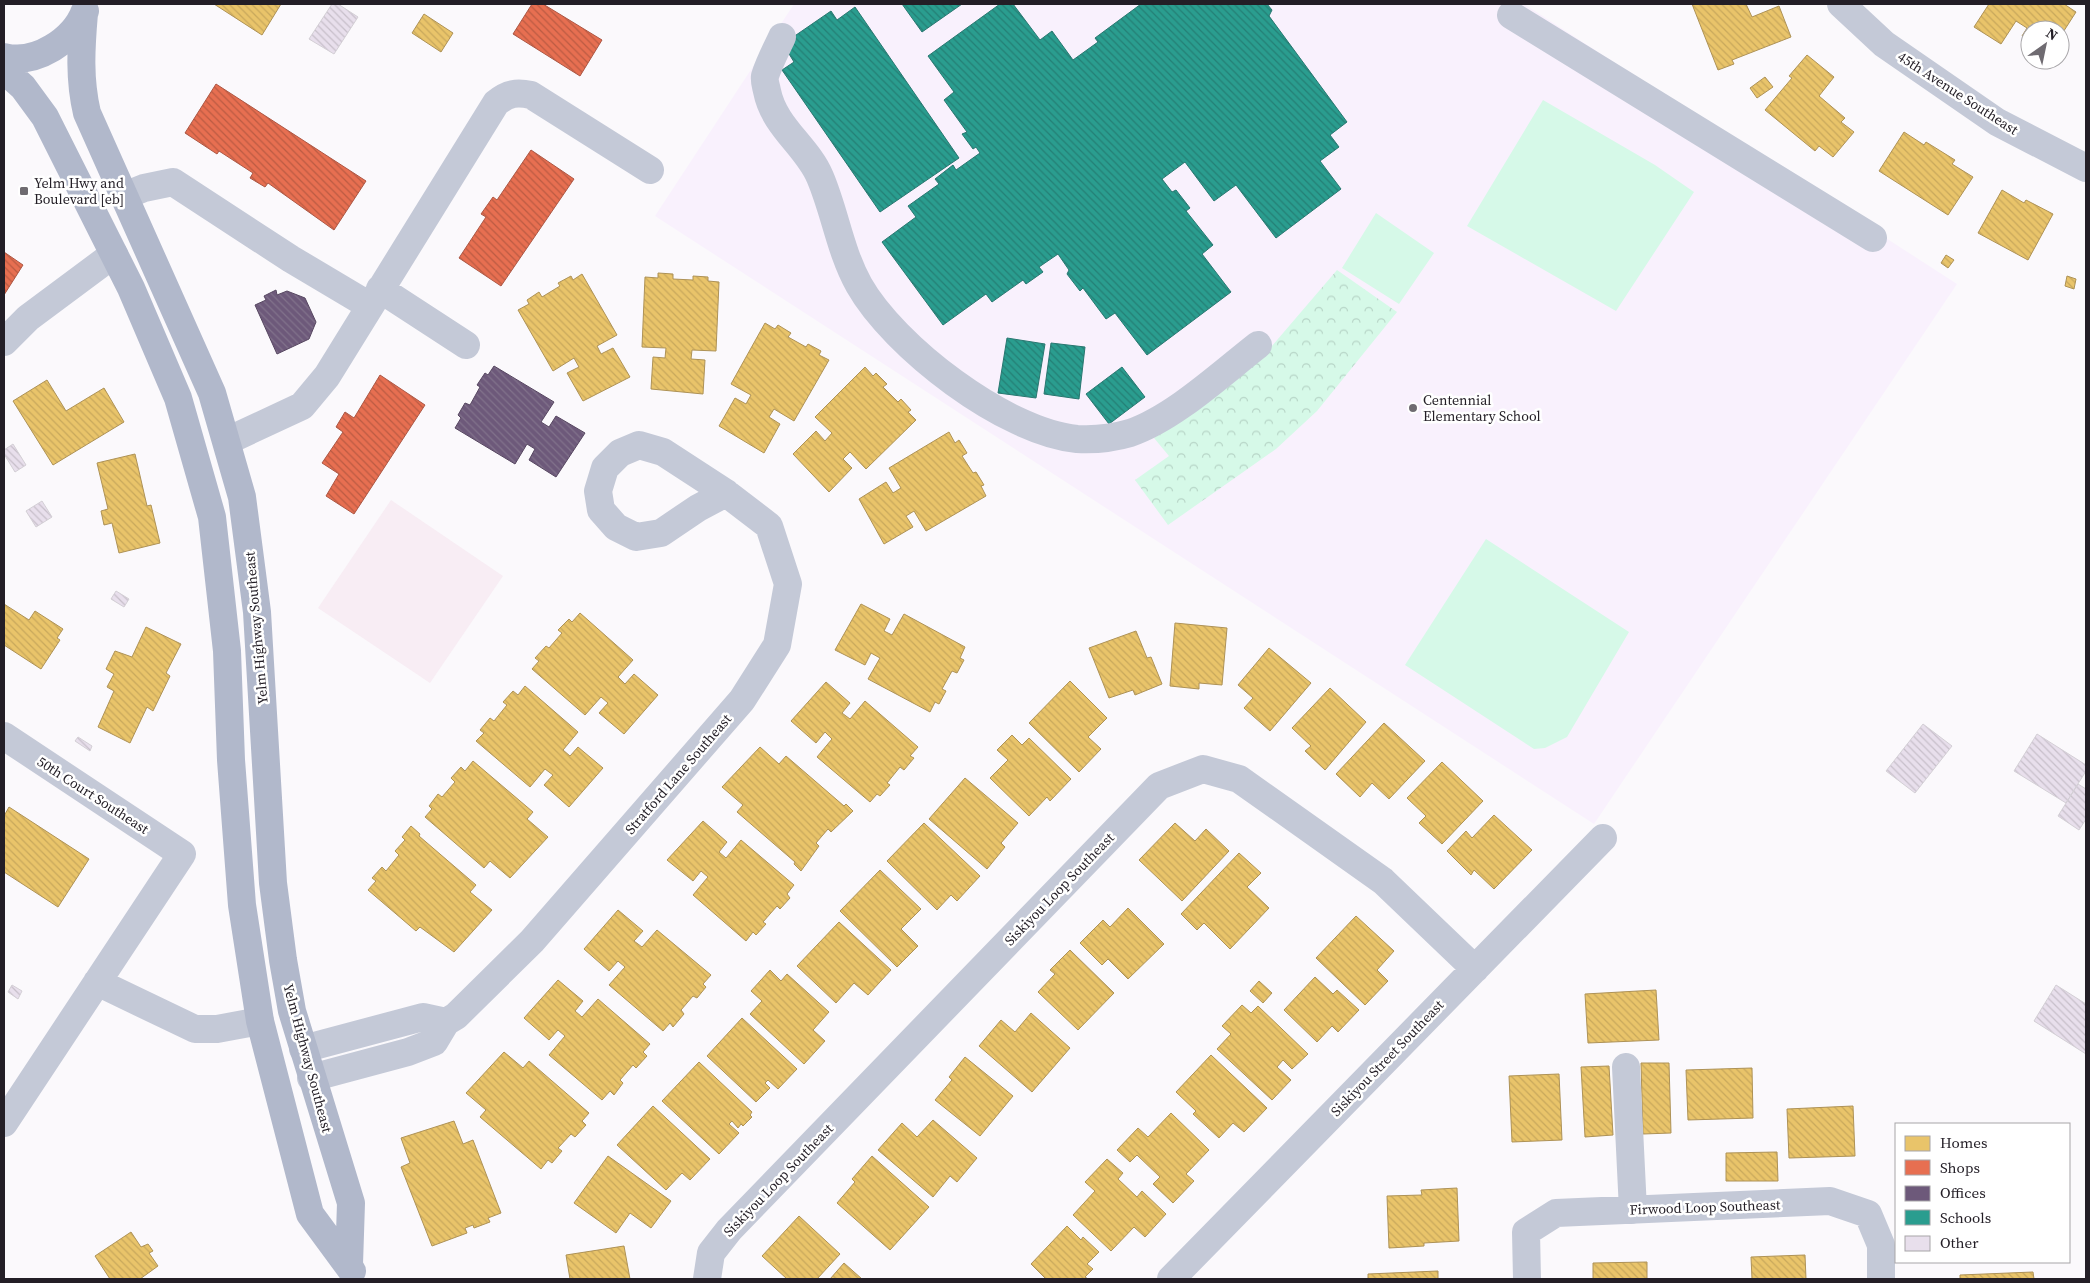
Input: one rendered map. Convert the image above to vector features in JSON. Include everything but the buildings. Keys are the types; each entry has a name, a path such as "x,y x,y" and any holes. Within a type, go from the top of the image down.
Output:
{"main road":[{"path":"4,57 30,57 50,49 68,36 86,9"},
{"name":"Yelm Highway Southeast","path":"86,9 80,61 81,87 87,113 212,393 242,497 257,612 273,883 290,1003 350,1203 352,1271"},
{"name":"Yelm Highway Southeast","path":"4,70 38,104 114,254 178,398 212,517 226,651 231,760 242,904 260,1021 310,1214 352,1271"}],"street":[{"name":"45th Avenue Southeast","path":"1841,4 1884,44 1997,122 2086,168"},
{"path":"1511,15 1873,238"},
{"path":"782,38 765,78 770,107 820,176 843,249 859,284 878,314 904,340 953,383 990,406 1037,429 1076,439 1104,439 1130,433 1154,422 1258,345"},
{"path":"227,441 302,406 327,376 496,102 505,96 518,92 531,95 650,170"},
{"path":"124,196 144,188 173,182 291,259 375,298 466,345"},
{"path":"4,342 28,318 114,254"},
{"name":"Stratford Lane Southeast","path":"311,1078 408,1052 434,1042 446,1022 456,1016 532,941 742,700 778,645 788,584 769,526 726,493"},
{"name":"50th Court Southeast","path":"4,736 182,854 97,982"},
{"name":"Siskiyou Loop Southeast","path":"707,1279 711,1253 729,1230 1159,786 1203,769 1239,779 1383,881 1475,968"},
{"name":"Siskiyou Street Southeast","path":"1171,1279 1603,838"},
{"path":"4,1123 97,982 195,1029 217,1030 260,1021"},
{"path":"303,1049 424,1017 446,1022"},
{"path":"1626,1066 1633,1210"},
{"name":"Firwood Loop Southeast","path":"1527,1279 1526,1232 1556,1213 1830,1202 1868,1214 1881,1245 1881,1279"}],"shaded area":[{"name":"Centennial Elementary School","path":"794,4 1524,4 1957,284 1594,824 655,216"},
{"path":"391,500 503,576 430,683 318,608"}],"green space":[{"path":"1543,100 1655,165 1694,192 1616,311 1467,226"},
{"path":"1376,213 1434,253 1399,304 1342,268"},
{"path":"1337,270 1397,312 1317,411 1276,449 1168,525 1135,480 1169,456 1154,438 1266,353"},
{"path":"1486,539 1629,632 1567,737 1545,748 1534,749 1405,665"}],"place":[{"name":"Yelm Hwy and Boulevard [eb]","path":"24,191"},
{"name":"Centennial Elementary School","path":"1413,408"}]}
